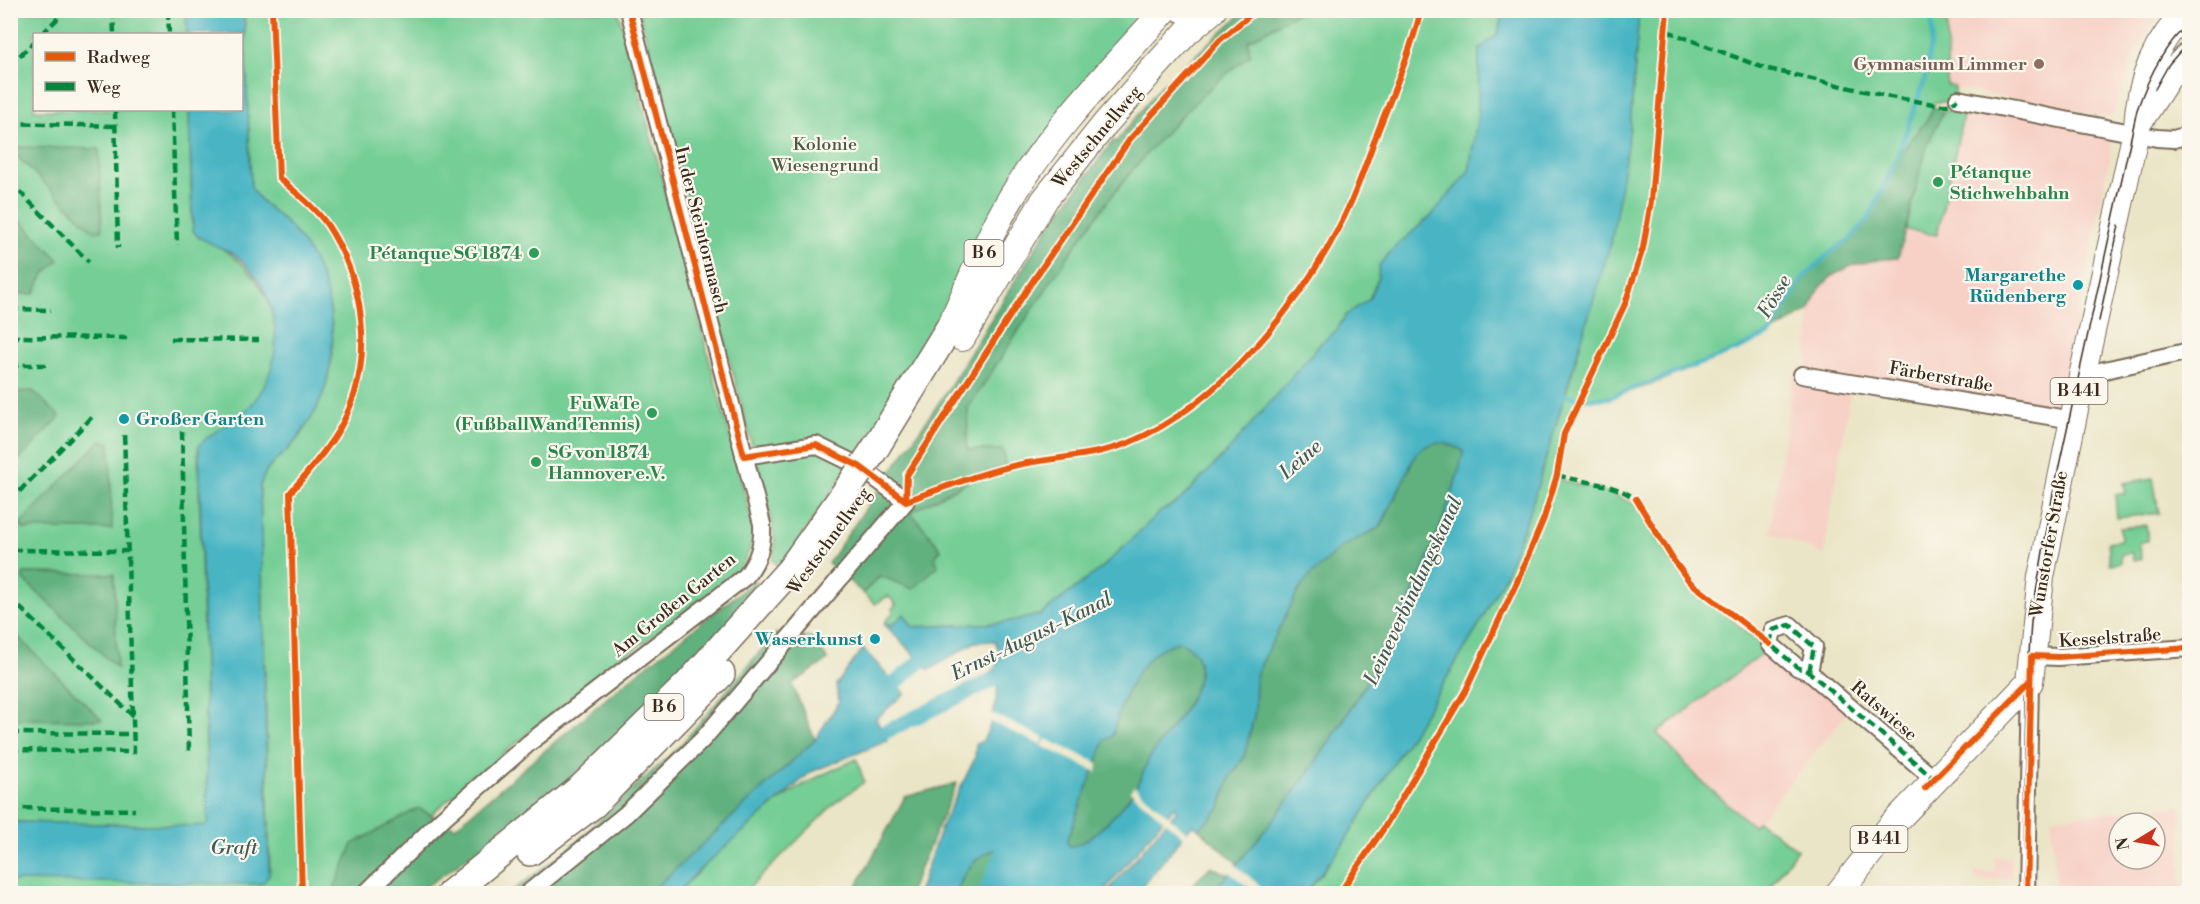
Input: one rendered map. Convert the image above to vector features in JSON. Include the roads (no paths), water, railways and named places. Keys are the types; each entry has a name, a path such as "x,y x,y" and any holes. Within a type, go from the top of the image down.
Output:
{"highway":[{"name":"Westschnellweg","path":"474,894 594,804 699,700 803,579 955,334"},
{"name":"Westschnellweg","path":"450,894 582,787 688,684 790,570 854,494"}],"main road":[{"path":"1141,36 1154,10"},
{"name":"Westschnellweg","path":"955,334 1004,210 1068,119 1165,10"},
{"name":"Wunstorfer Straße","path":"2030,682 2041,577 2082,375 2136,130 2138,100 2154,56 2166,36 2188,10"},
{"name":"Westschnellweg","path":"955,334 1045,199 1200,12"},
{"name":"Wunstorfer Straße","path":"2136,130 2146,108 2190,54"},
{"name":"B 441","path":"1838,894 1873,845 1934,779 2030,682"}],"street":[{"name":"In der Steintormasch","path":"629,10 744,456"},
{"path":"1958,99 2136,130 2169,139 2190,134"},
{"path":"2082,375 2190,351"},
{"name":"Färberstraße","path":"1802,375 2073,420"},
{"path":"527,894 626,814 704,739 906,501 859,466 816,445 744,456"},
{"name":"Am Großen Garten","path":"365,894 443,818 529,743 746,576 756,563 763,541 762,524 744,456"},
{"name":"Kesselstraße","path":"2032,656 2058,657 2190,648"},
{"name":"Ratswiese","path":"1809,672 1934,779"},
{"path":"2026,894 2030,682"}],"water":[{"name":"Graft","path":"186,11 244,11 251,187 305,246 317,267 331,314 330,363 325,387 316,410 293,444 269,468 260,487 269,875 264,882 257,884 11,881 11,822 203,826 208,823 199,446 246,410 264,386 275,347 275,327 271,307 263,288 251,271 236,256 202,239 193,231 189,111 243,111 243,33 187,33"},
{"name":"Leineverbindungskanal","path":"1503,11 1639,11 1630,128 1612,239 1530,511 1504,578 1477,629 1346,840 1306,893 1212,893 1293,794 1330,741 1364,687 1395,630 1423,572 1446,512 1464,451 1446,443 1435,443 1417,452 1380,527 1340,548 1308,578 1297,593 1256,675 1255,712 1244,757 1230,777 1220,808 1199,829 1193,824 1137,893 1106,893 1176,811 1176,807 1102,893 992,893 1002,871 1001,848 992,850 972,864 956,893 918,893 942,825 975,758 976,744 983,741 992,721 998,687 993,685 984,690 980,681 994,669 999,654 995,641 975,642 929,670 885,625 893,625 904,614 913,627 1001,623 1040,615 1103,567 1160,512 1179,501 1228,451 1321,343 1336,331 1346,315 1369,299 1378,278 1379,265 1393,249 1432,215 1469,171 1478,115 1479,49 1498,34","holes":["1180,642 1194,652 1200,665 1198,681 1180,716 1150,757 1134,790 1096,833 1086,840 1069,846 1067,841 1105,740 1112,737 1126,693 1143,665 1166,646"]},
{"path":"863,649 905,693 876,719 887,741 811,772 696,873 677,893 650,893 815,740 839,702 836,685"}],"waterway":[{"name":"Fösse","path":"1559,394 1579,399 1608,398 1737,350 1771,333 1802,279 1832,251 1850,239 1868,220 1896,160 1924,82 1932,38 1932,10"},
{"name":"Ernst-August-Kanal","path":"881,695 936,648"},
{"name":"Ernst-August-Kanal","path":"864,742 999,677"},
{"name":"Leine","path":"991,894 1014,840"}],"tram line":[{"path":"2022,894 2026,699 2031,622 2053,493 2137,110 2158,63 2172,41 2190,22"},
{"path":"2155,89 2169,64 2190,40"},
{"path":"2099,321 2119,225"}],"place":[{"name":"Gymnasium Limmer","path":"2039,64"},
{"name":"Pétanque Stichwehbahn","path":"1938,182"},
{"name":"Pétanque SG 1874","path":"534,253"},
{"name":"Margarethe Rüdenberg","path":"2078,285"},
{"name":"FuWaTe (FußballWandTennis)","path":"652,413"},
{"name":"Großer Garten","path":"124,419"},
{"name":"SG von 1874 Hannover e.V.","path":"536,462"},
{"name":"Wasserkunst","path":"875,639"}],"park label":[{"name":"Kolonie Wiesengrund","path":"825,154"}]}
